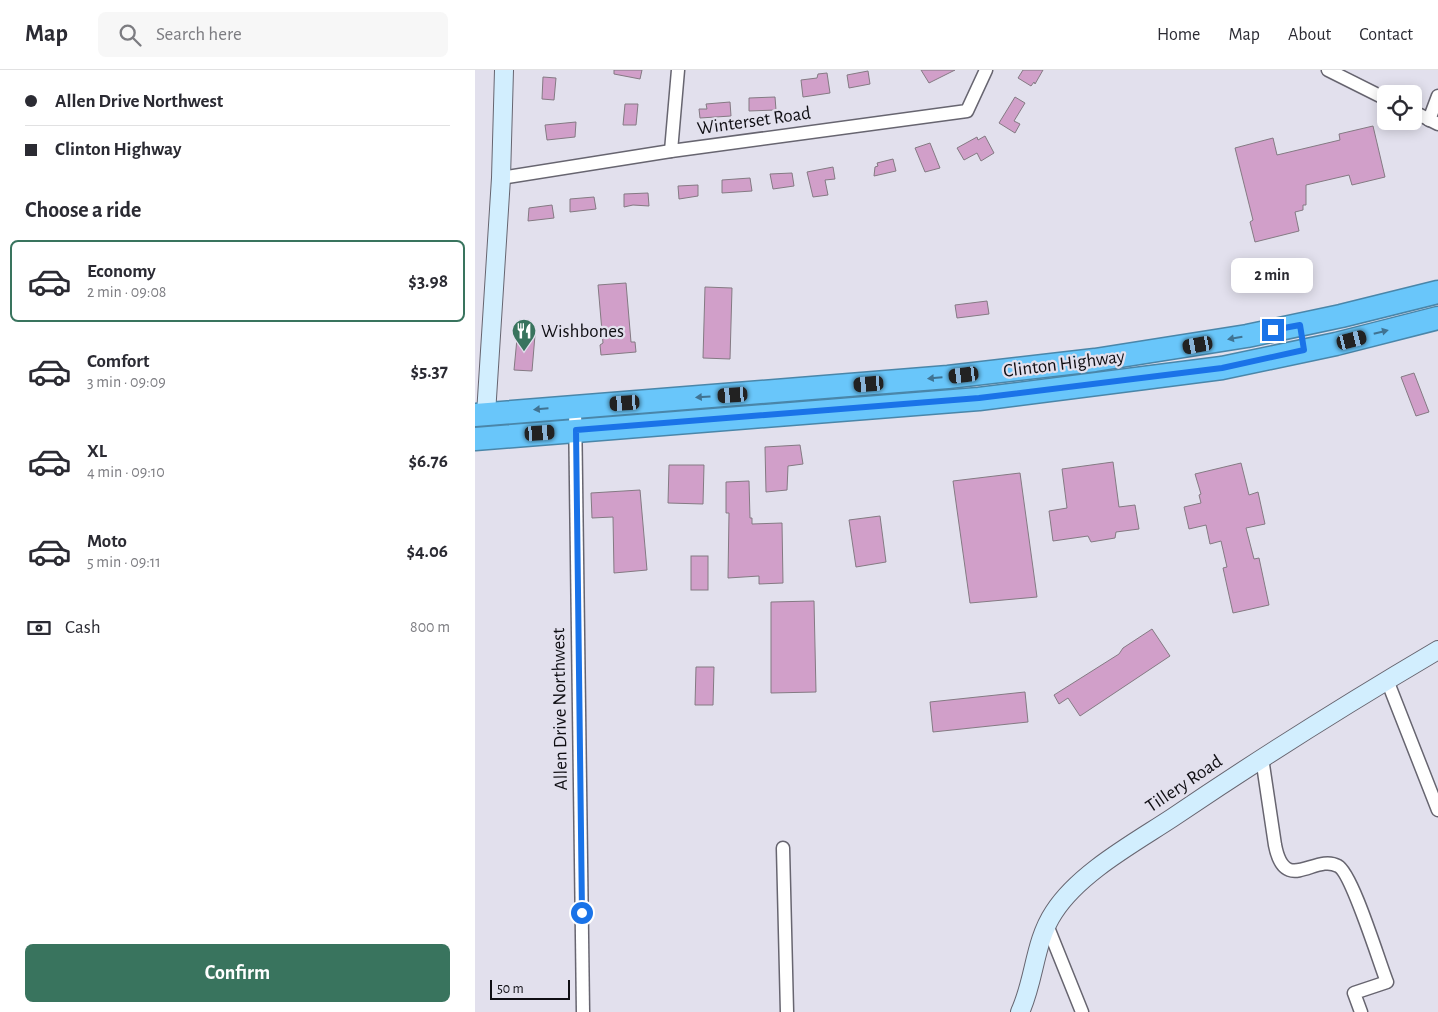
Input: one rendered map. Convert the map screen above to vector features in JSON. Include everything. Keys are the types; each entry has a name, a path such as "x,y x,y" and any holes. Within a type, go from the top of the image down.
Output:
{"highway":[{"name":"Clinton Highway","path":"480,414 771,392 1012,370 1135,355 1300,325 1438,292"},
{"name":"Clinton Highway","path":"475,438 771,416 1015,394 1222,368 1438,318"},
{"path":"1300,325 1304,350"},
{"path":"1012,370 1015,394"},
{"path":"771,392 771,416"}],"street":[{"path":"480,414 501,178 504,70"},
{"path":"671,151 678,70"},
{"name":"Winterset Road","path":"501,178 671,151 967,111 986,70"},
{"path":"1328,70 1377,94"},
{"path":"1422,116 1434,122 1438,96"},
{"name":"Allen Drive Northwest","path":"575,406 583,1012"},
{"name":"Tillery Road","path":"1020,1012 1027,998 1040,944 1047,925 1064,898 1090,874 1262,758 1438,650"},
{"path":"1387,680 1438,810"},
{"path":"1262,758 1276,851 1282,864 1290,869 1300,871 1331,863 1340,866 1350,881 1387,982 1354,993 1361,1012"},
{"path":"783,848 787,1012"},
{"path":"1047,925 1082,1012"}],"building":[{"path":"614,70 642,70 640,79 614,74"},
{"path":"921,70 955,70 929,83"},
{"path":"1023,70 1043,70 1035,84 1034,82 1031,86 1018,78"},
{"path":"868,71 870,84 849,88 847,75"},
{"path":"827,73 830,93 803,97 801,80 817,78 818,74"},
{"path":"543,77 556,78 554,100 542,99"},
{"path":"775,97 776,110 749,111 749,98"},
{"path":"1015,97 1025,103 1014,121 1020,124 1015,133 999,123"},
{"path":"730,102 731,116 700,118 699,109 707,109 706,104"},
{"path":"625,104 638,104 636,125 623,125"},
{"path":"576,122 575,137 547,140 545,125"},
{"path":"1373,126 1385,177 1352,185 1349,175 1306,185 1306,205 1303,205 1303,210 1295,212 1299,231 1255,242 1250,222 1253,220 1235,148 1273,138 1277,155 1340,140 1339,134"},
{"path":"985,136 994,153 981,161 977,153 964,160 957,148 977,137 978,140"},
{"path":"930,143 940,168 925,172 915,148"},
{"path":"893,159 896,171 874,176 875,167 878,166 877,163"},
{"path":"833,167 835,179 825,180 828,195 813,197 807,172"},
{"path":"792,173 794,186 773,189 770,174"},
{"path":"750,178 752,191 722,193 722,180"},
{"path":"698,185 698,196 679,199 678,186"},
{"path":"648,193 649,206 633,205 624,207 624,194"},
{"path":"594,197 596,209 570,212 570,199"},
{"path":"552,205 554,218 528,221 529,208"},
{"path":"626,283 631,342 635,342 636,352 601,355 600,345 603,343 598,285"},
{"path":"705,287 732,288 730,359 703,358"},
{"path":"987,301 989,314 957,318 955,305"},
{"name":"Wishbones","path":"518,328 532,328 535,335 532,371 514,370"},
{"path":"1414,373 1429,412 1416,416 1401,377"},
{"path":"800,445 803,464 788,466 787,490 766,492 765,447"},
{"path":"1113,462 1119,507 1135,505 1139,529 1116,532 1115,538 1091,542 1088,536 1053,541 1049,511 1067,508 1062,469"},
{"path":"1241,463 1249,495 1258,492 1265,524 1246,528 1254,559 1259,558 1269,605 1233,613 1223,568 1227,567 1221,541 1210,544 1206,525 1189,529 1184,507 1201,503 1199,495 1201,494 1195,474"},
{"path":"669,465 704,465 703,504 668,503"},
{"path":"1020,473 1037,597 970,603 953,481"},
{"path":"749,481 750,518 752,518 752,524 782,523 783,583 759,584 759,576 728,578 729,513 726,513 726,482"},
{"path":"640,490 647,570 614,573 613,517 592,518 591,493"},
{"path":"880,516 886,562 856,567 849,520"},
{"path":"691,556 708,556 708,590 691,590"},
{"path":"814,601 816,692 771,693 771,602"},
{"path":"1152,629 1170,656 1080,716 1068,698 1059,704 1054,695 1119,654 1123,648"},
{"path":"696,667 714,667 713,705 695,705"},
{"path":"1025,692 1028,722 933,732 930,702"}],"place":[{"name":"Wishbones","path":"524,352"}],"route":[{"path":"582,913 576,430 696,422 979,398 1222,368 1304,350 1300,325 1273,330"}]}
